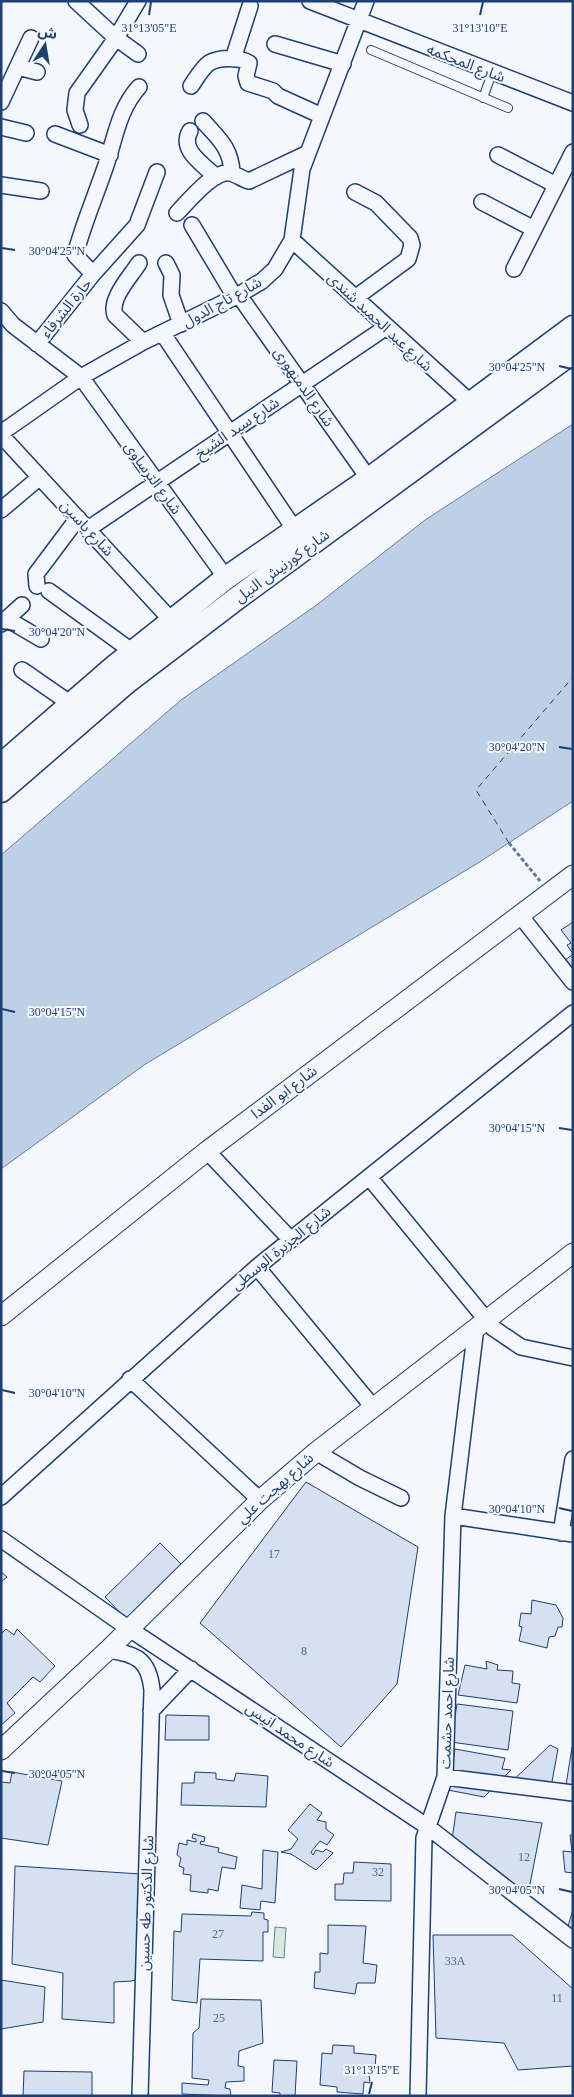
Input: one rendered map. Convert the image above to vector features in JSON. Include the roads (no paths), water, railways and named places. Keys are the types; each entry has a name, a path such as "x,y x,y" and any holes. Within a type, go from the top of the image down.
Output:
{"main road":[{"name":"شارع كورنيش النيل","path":"1,765 132,652 226,578 369,479 470,402 569,338"},
{"name":"شارع كورنيش النيل","path":"1,791 128,682 569,338"}],"street":[{"path":"76,1 116,38 138,54"},
{"path":"80,125 75,110 77,93 116,38 138,1"},
{"name":"شارع المحكمه","path":"310,1 573,103"},
{"name":"شارع تاج الدول","path":"1,434 81,377 143,342 163,334 237,296 262,281 275,270 292,240 297,196 308,153 360,22 366,1"},
{"path":"233,59 250,6"},
{"path":"1,102 31,38"},
{"path":"275,44 343,64"},
{"path":"191,86 210,63 233,59 249,63 246,76 248,83 274,91 278,96 322,116"},
{"path":"18,66 37,72"},
{"path":"93,274 75,255 110,155 125,105 139,87"},
{"path":"203,121 231,156 232,173"},
{"path":"1,127 26,132"},
{"path":"190,131 185,140 187,148 216,177"},
{"path":"55,134 110,155"},
{"path":"514,269 573,152"},
{"path":"178,213 203,186 216,177 232,173 248,181 308,153"},
{"path":"498,154 556,185"},
{"name":"حارة الشرفاء","path":"37,344 93,274 138,225 157,172"},
{"path":"1,185 41,191"},
{"path":"355,192 376,203 410,238 412,245 408,259 355,298"},
{"path":"482,202 534,228"},
{"name":"شارع الدمنهورى","path":"192,225 237,296 369,479"},
{"name":"شارع عبد الحميد شندى","path":"292,240 385,328 470,402"},
{"path":"139,263 116,301 114,310 115,315 143,342"},
{"path":"166,264 173,279 172,295 180,324"},
{"name":"شارع الترساوى","path":"1,311 13,325 81,377 226,578"},
{"path":"569,338 573,315"},
{"name":"شارع سيد الشيخ","path":"88,529 385,328"},
{"path":"163,334 295,530"},
{"name":"شارع ياسين","path":"1,434 172,621"},
{"path":"1,510 40,477"},
{"path":"78,518 36,574 43,589 132,652"},
{"path":"22,605 4,621 41,639"},
{"path":"22,670 72,704"},
{"name":"شارع ابو الفدا","path":"1,1316 207,1151 573,875"},
{"path":"519,914 573,982"},
{"name":"شارع الجزيرة الوسطى","path":"1,1497 256,1267 573,1013"},
{"path":"207,1151 291,1240"},
{"path":"369,1177 481,1324 521,1347 573,1358"},
{"name":"شارع بهجت علي","path":"1,1750 108,1650 128,1628 260,1500 373,1407 573,1253"},
{"path":"256,1267 373,1407"},
{"name":"شارع احمد حشمت","path":"418,2096 424,1838 445,1777 453,1516 481,1324"},
{"path":"130,1379 260,1500"},
{"path":"316,1452 360,1478 401,1498"},
{"path":"453,1516 567,1533 573,1459"},
{"name":"شارع محمد انيس","path":"1,1539 128,1628 428,1827 573,1940"},
{"name":"شارع الدكتور طه حسين","path":"108,1650 128,1653 142,1661 150,1675 151,1711 140,2096"},
{"path":"151,1711 191,1669"},
{"path":"445,1777 573,1793"}],"lane":[{"path":"371,50 508,108"},
{"path":"483,98 492,73"}],"water":[{"path":"573,424 573,801 478,863 144,1065 1,1169 1,855 181,700 318,604 425,520"}]}
